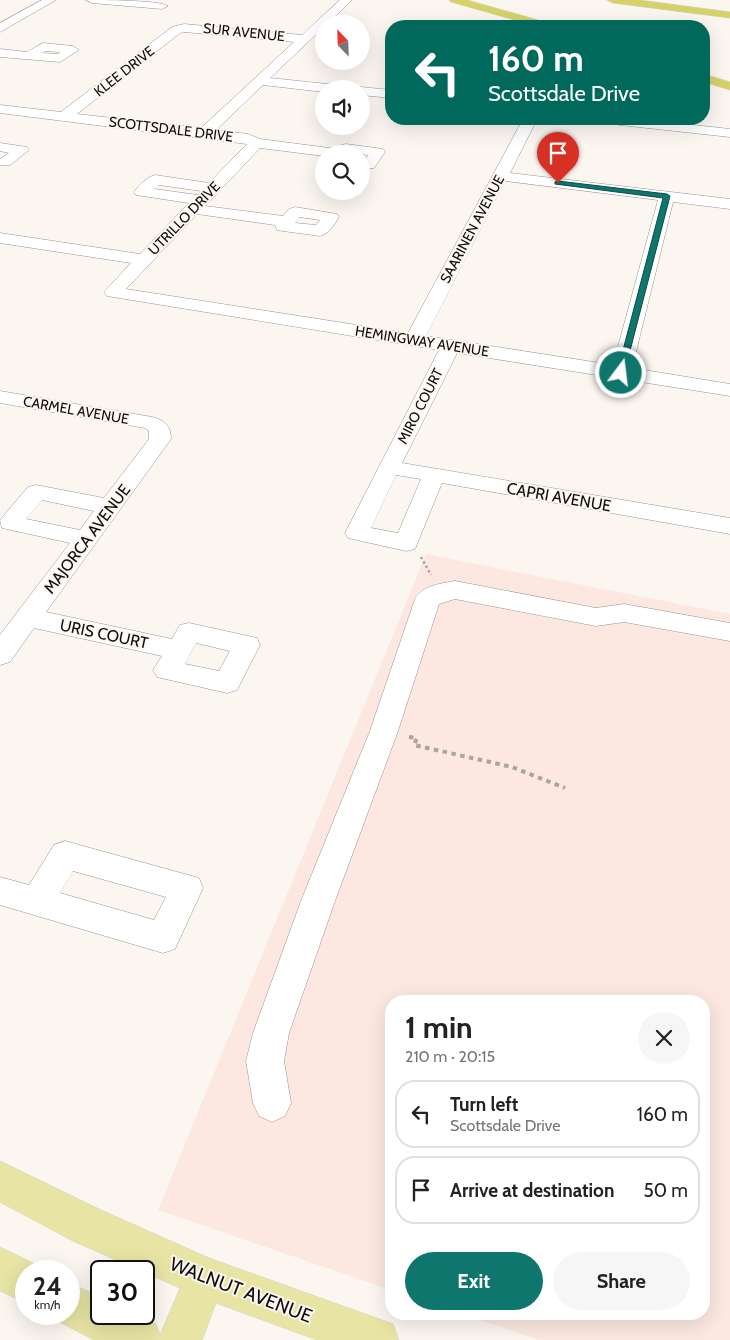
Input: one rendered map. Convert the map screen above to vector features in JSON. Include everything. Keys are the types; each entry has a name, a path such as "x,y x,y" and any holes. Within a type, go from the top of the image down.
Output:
{"highway":[{"path":"455,0 527,20"},
{"path":"613,0 730,15"},
{"path":"710,80 730,86"}],"main road":[{"name":"WALNUT AVENUE","path":"0,1181 88,1226 205,1278 376,1340"},
{"path":"0,1268 15,1276"},
{"path":"180,1340 205,1278"},
{"path":"80,1310 140,1340"}],"street":[{"path":"0,28 50,0"},
{"path":"92,0 162,6"},
{"path":"330,1 345,1"},
{"path":"204,133 345,1"},
{"name":"SUR AVENUE","path":"184,28 305,39"},
{"name":"KLEE DRIVE","path":"65,116 176,30 184,28"},
{"path":"1,52 30,55"},
{"path":"260,81 315,87"},
{"path":"370,92 385,93"},
{"name":"SCOTTSDALE DRIVE","path":"4,112 65,116 248,138 256,143 315,151"},
{"name":"SAARINEN AVENUE","path":"414,340 527,125"},
{"path":"676,125 730,132"},
{"path":"132,137 144,126"},
{"path":"162,140 174,129"},
{"name":"UTRILLO DRIVE","path":"113,292 256,143"},
{"path":"0,147 22,150 2,163"},
{"name":"SCOTTSDALE DRIVE","path":"370,151 378,152 370,164"},
{"path":"500,176 730,204"},
{"path":"592,187 600,179 613,178 730,193"},
{"path":"621,373 667,196"},
{"path":"202,199 287,222"},
{"path":"0,238 144,260"},
{"name":"HEMINGWAY AVENUE","path":"113,292 730,390"},
{"name":"MIRO COURT","path":"406,543 357,534 451,346"},
{"name":"CARMEL AVENUE","path":"0,397 152,422"},
{"name":"MAJORCA AVENUE","path":"2,648 28,618 160,439 160,429 152,422"},
{"name":"CAPRI AVENUE","path":"389,467 730,526"},
{"path":"406,543 434,475"},
{"path":"86,539 10,523 36,492 111,507"},
{"path":"272,1103 265,1061 271,1033 318,901 384,731 428,599 439,593 455,590 596,617 624,613 730,632"},
{"name":"URIS COURT","path":"28,618 179,650"},
{"path":"0,891 37,902"}],"path":[{"path":"406,543 427,565 439,593"},
{"path":"384,731 416,738 414,745 512,767 565,788"}],"shaded area":[{"path":"426,554 730,614 730,1340 539,1340 480,1320 710,1320 710,995 385,995 385,1288 158,1210"}],"route":[{"path":"558,183 667,196 621,373"}]}
